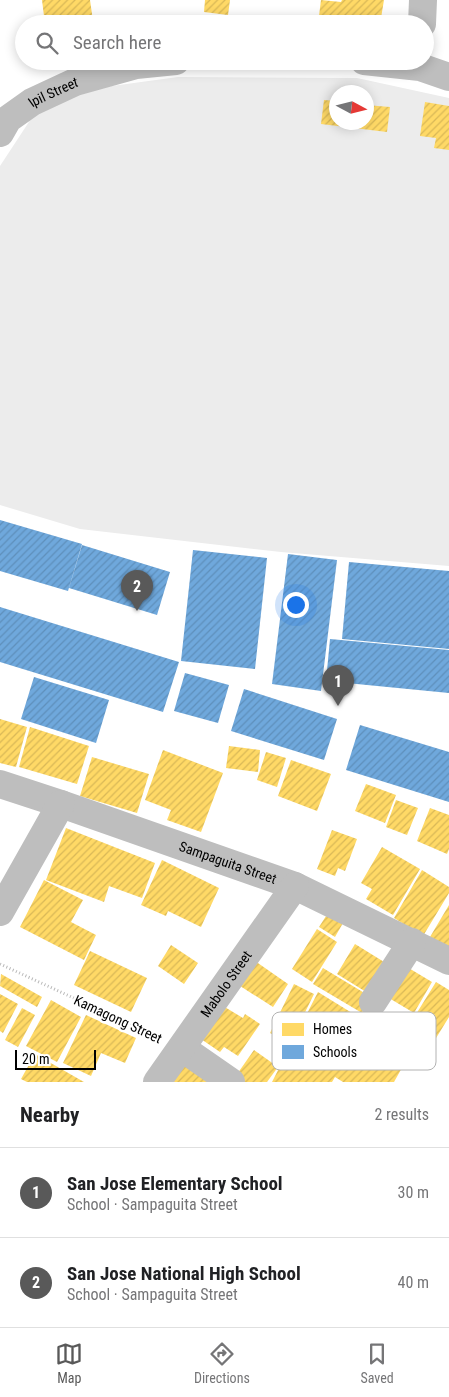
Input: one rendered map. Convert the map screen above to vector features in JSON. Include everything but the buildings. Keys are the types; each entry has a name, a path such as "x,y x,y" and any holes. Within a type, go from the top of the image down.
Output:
{"street":[{"path":"422,15 423,0"},
{"name":"Ipil Street","path":"3,122 32,102 75,82 118,70"},
{"path":"433,70 449,77"},
{"name":"Sampaguita Street","path":"0,784 295,886 449,961"},
{"path":"0,912 61,804"},
{"name":"Mabolo Street","path":"157,1082 295,886"},
{"path":"373,1002 412,942"},
{"path":"182,1048 231,1082"}],"path":[{"name":"Kamagong Street","path":"0,964 182,1048"}],"shaded area":[{"path":"178,77 357,78 449,98 449,566 281,552 80,529 0,505 0,166 42,102 97,88"}],"place":[{"name":"San Jose National High School","path":"137,611"},
{"name":"San Jose Elementary School","path":"338,706"}]}
